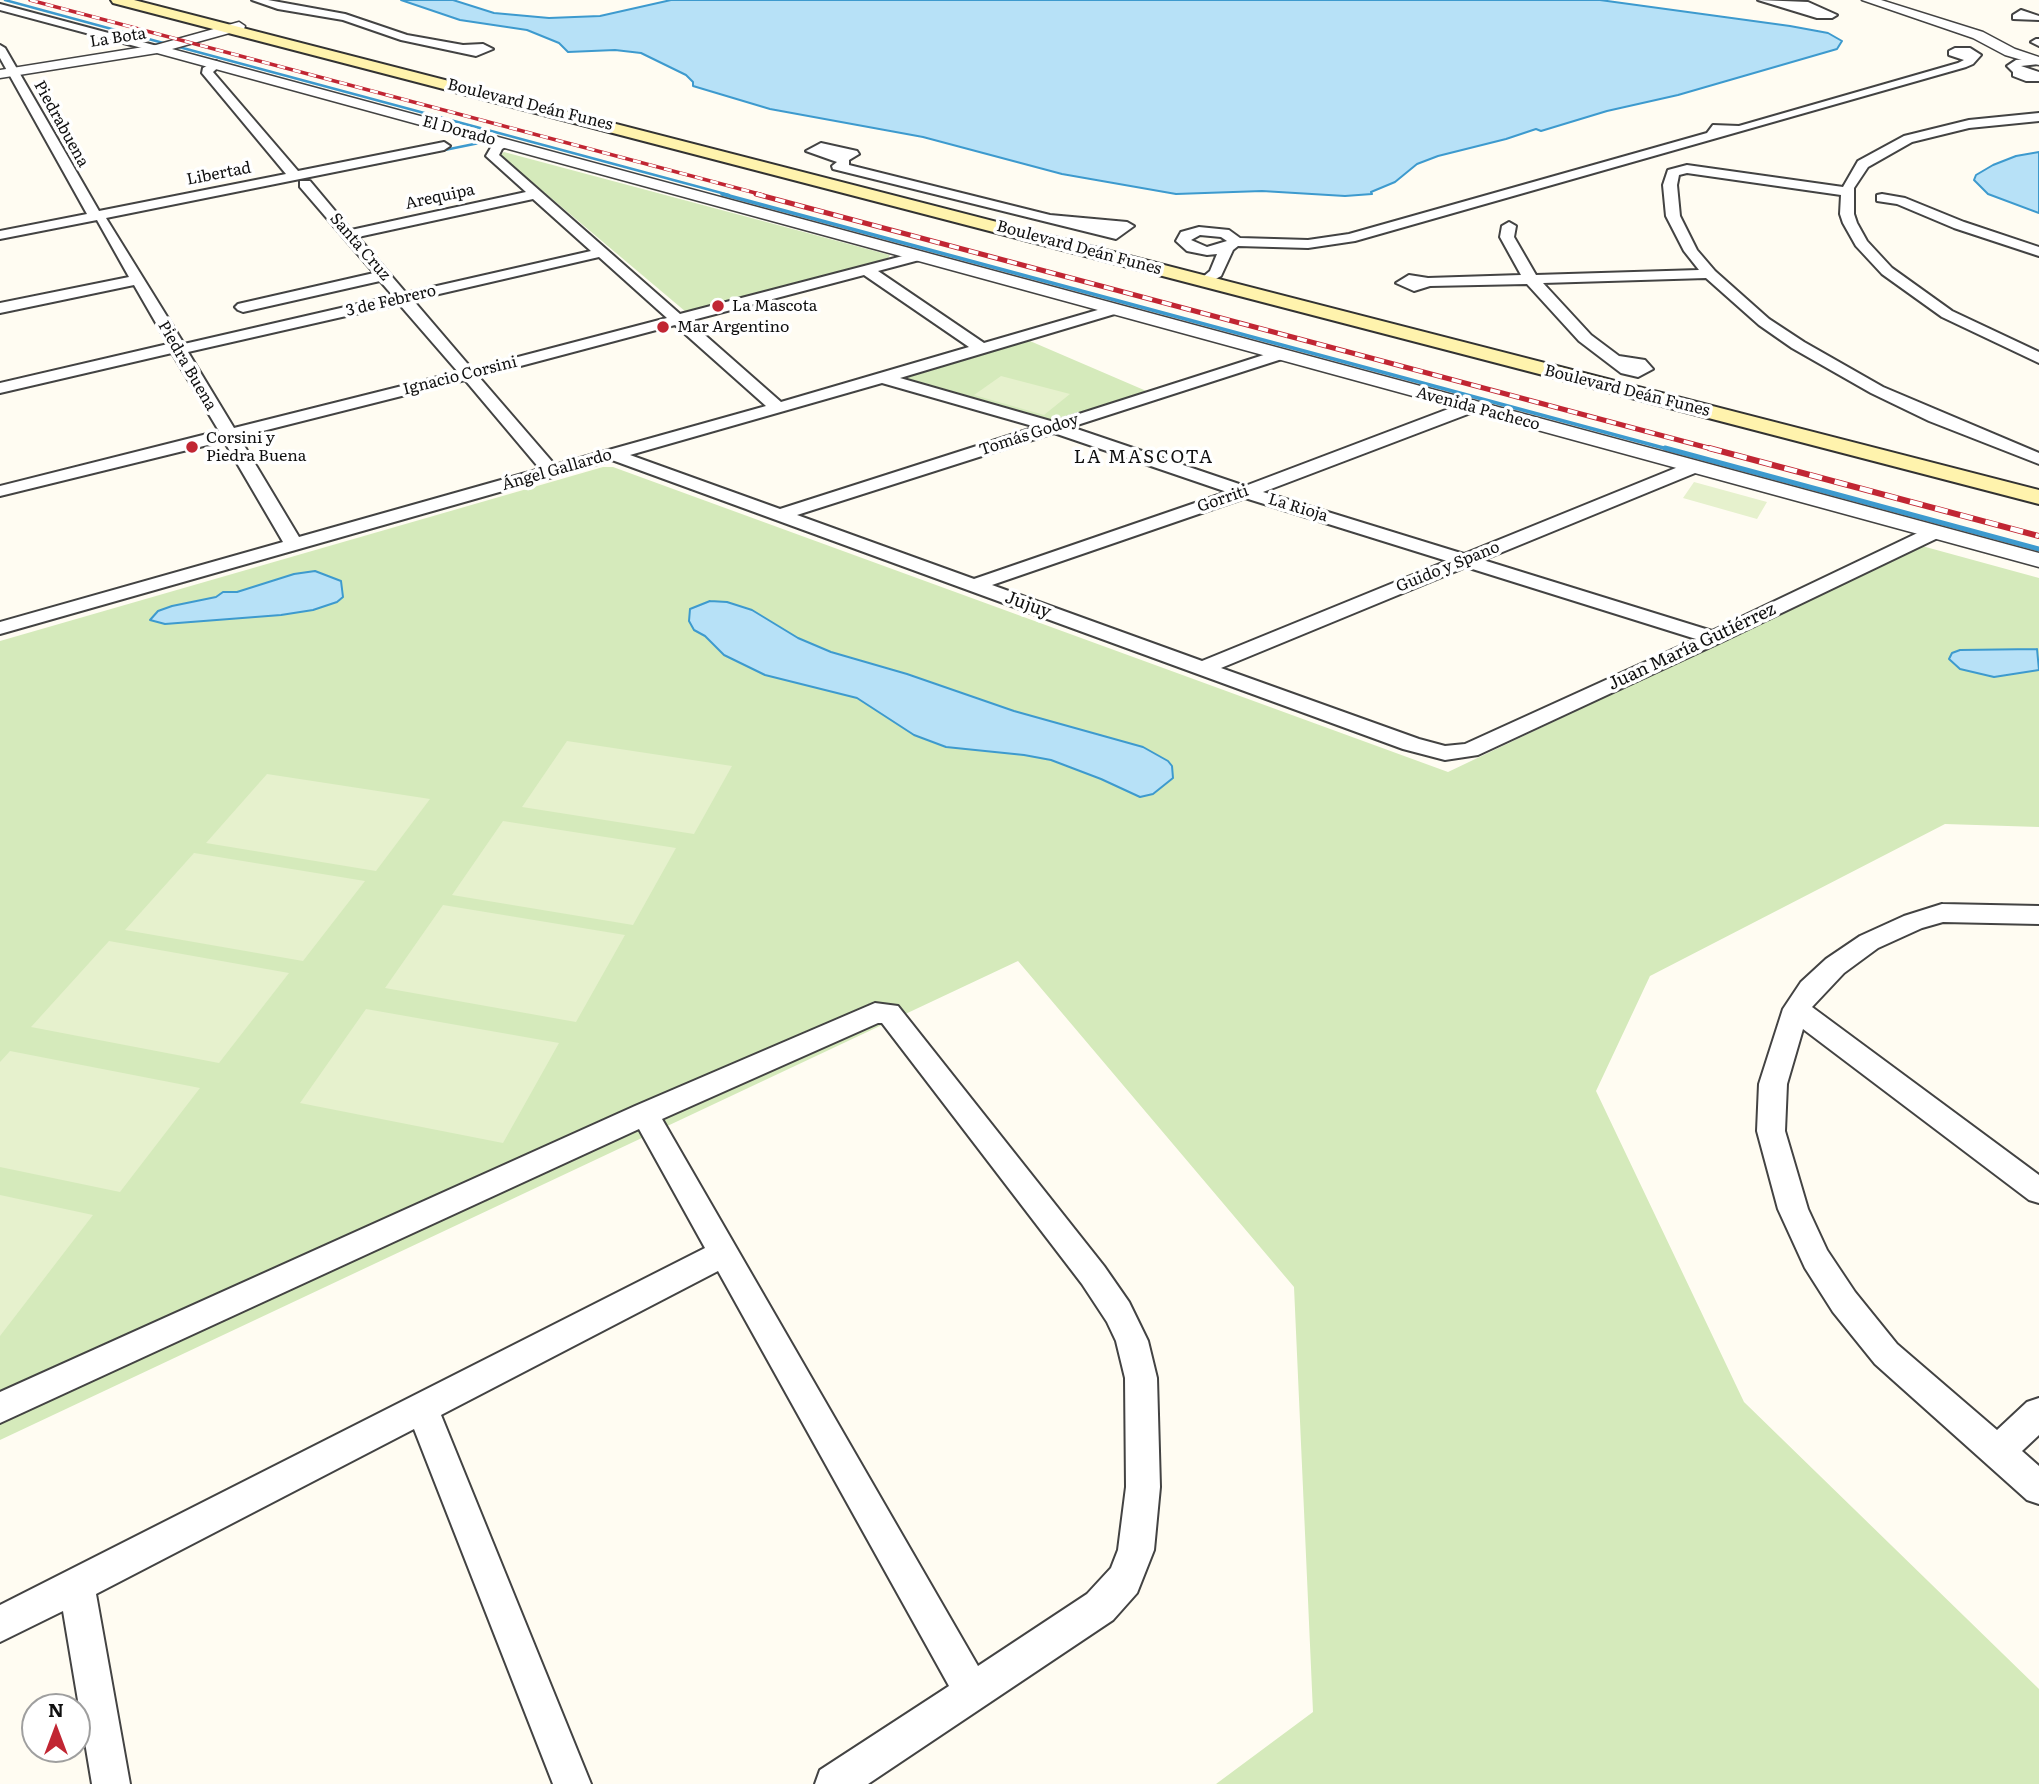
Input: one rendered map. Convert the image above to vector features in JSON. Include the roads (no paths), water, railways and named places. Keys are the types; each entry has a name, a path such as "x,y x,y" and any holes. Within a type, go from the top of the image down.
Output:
{"main road":[{"name":"Boulevard Deán Funes","path":"118,0 834,166 1200,276 2039,490"},
{"name":"Boulevard Deán Funes","path":"135,0 2039,497"}],"street":[{"path":"257,0 345,16 405,38 463,48"},
{"path":"1868,0 1978,35 2002,51 2039,61"},
{"path":"1880,0 1970,29 2035,42"},
{"name":"El Dorado","path":"0,7 918,257"},
{"name":"La Bota","path":"7,73 157,49 234,27"},
{"path":"2035,42 2004,41 2002,51 2006,68 2025,74 2039,61"},
{"name":"Piedrabuena","path":"0,48 7,73 99,219"},
{"path":"1231,245 1230,236 1216,231 1191,232 1183,238 1186,245 1199,250 1231,245 1283,245 1350,238 1715,135 1712,130 1717,128 1736,129 1962,65 1971,59"},
{"name":"Santa Cruz","path":"216,64 207,70 208,74 350,234 551,471"},
{"path":"1862,194 1858,168 1908,139 1950,127 2039,117"},
{"path":"505,144 497,147 492,156 777,407"},
{"name":"Libertad","path":"0,234 99,219 300,180 444,146"},
{"path":"1878,154 1875,179 1847,214 1861,243 1896,278 1947,314 2039,358"},
{"path":"834,166 1050,219"},
{"path":"2039,252 1959,225 1911,205 1862,194 1698,170 1676,171 1671,175 1673,216 1690,251 1710,274 1765,321 1835,367 1935,417 2039,459"},
{"path":"1862,194 1875,179"},
{"name":"Arequipa","path":"350,234 537,194"},
{"name":"Piedra Buena","path":"99,219 295,546"},
{"path":"1518,222 1506,232 1507,237 1531,279 1585,338 1615,360"},
{"path":"1200,276 1231,245"},
{"path":"1199,250 1200,276"},
{"name":"3 de Febrero","path":"0,388 604,252"},
{"name":"Ignacio Corsini","path":"0,492 918,257"},
{"name":"Avenida Pacheco","path":"918,257 2039,560"},
{"path":"868,271 982,349"},
{"path":"1428,282 1710,274"},
{"path":"243,307 385,275"},
{"path":"0,309 137,280"},
{"name":"Ángel Gallardo","path":"0,628 295,546 1113,310"},
{"name":"Tomás Godoy","path":"779,515 1279,355"},
{"name":"La Rioja","path":"882,378 1054,427 1245,492 1714,638"},
{"name":"Gorriti","path":"975,586 1245,492 1470,407"},
{"name":"Jujuy","path":"611,454 1411,744 1445,753"},
{"name":"Guido y Spano","path":"1203,668 1694,467"},
{"name":"Juan María Gutiérrez","path":"1445,753 1470,750 1714,638 1935,532"},
{"path":"2034,918 1942,913 1913,922 1870,943 1835,966 1810,989 1796,1009 1773,1084 1771,1132 1793,1209 1816,1259 1844,1302 1886,1354 2039,1489"},
{"path":"1796,1009 2039,1191"},
{"path":"0,1408 645,1114 874,1013 889,1013 1094,1275 1118,1312 1132,1340 1140,1378 1143,1487 1136,1550 1124,1580 1100,1607 834,1784"},
{"path":"645,1114 972,1690"},
{"path":"0,1623 723,1254"},
{"path":"422,1408 572,1784"},
{"path":"1997,1452 2039,1413"},
{"path":"76,1584 111,1784"}],"water":[{"path":"401,0 453,0 494,13 549,18 600,16 671,0 1600,0 1790,26 1828,33 1842,41 1837,49 1678,95 1438,156 1417,164 1395,182 1371,192 1372,194 1345,196 1262,191 1176,194 1062,174 923,137 770,109 693,86 693,82 686,75 641,53 615,50 568,52 559,43 527,30 460,20"},
{"path":"2039,152 2039,213 1988,194 1974,180 1976,175 1993,165 2016,156"},
{"path":"315,571 341,581 343,597 337,602 313,610 281,615 165,624 150,620 158,611 172,606"},
{"path":"710,601 727,602 752,610 798,638 831,652 907,674 1014,711 1143,747 1168,761 1172,766 1173,778 1153,794 1140,797 1051,760 946,747 914,735 857,698 765,675 724,655 705,636 694,630 689,621 690,609"},
{"path":"2037,649 2039,670 1994,677 1960,669 1949,659 1952,653 1960,650"}],"waterway":[{"path":"5,0 167,44"},
{"path":"179,47 729,195"},
{"path":"376,164 479,143"},
{"path":"722,194 1671,450"},
{"path":"1665,448 2039,549"}],"railway":[{"path":"30,0 763,195"},
{"path":"756,194 1716,450"},
{"path":"1709,448 2039,536"}],"place":[{"name":"La Mascota","path":"718,306"},
{"name":"Mar Argentino","path":"663,327"},
{"name":"Corsini y Piedra Buena","path":"192,447"}],"district":[{"name":"LA MASCOTA","path":"1144,458"}]}
